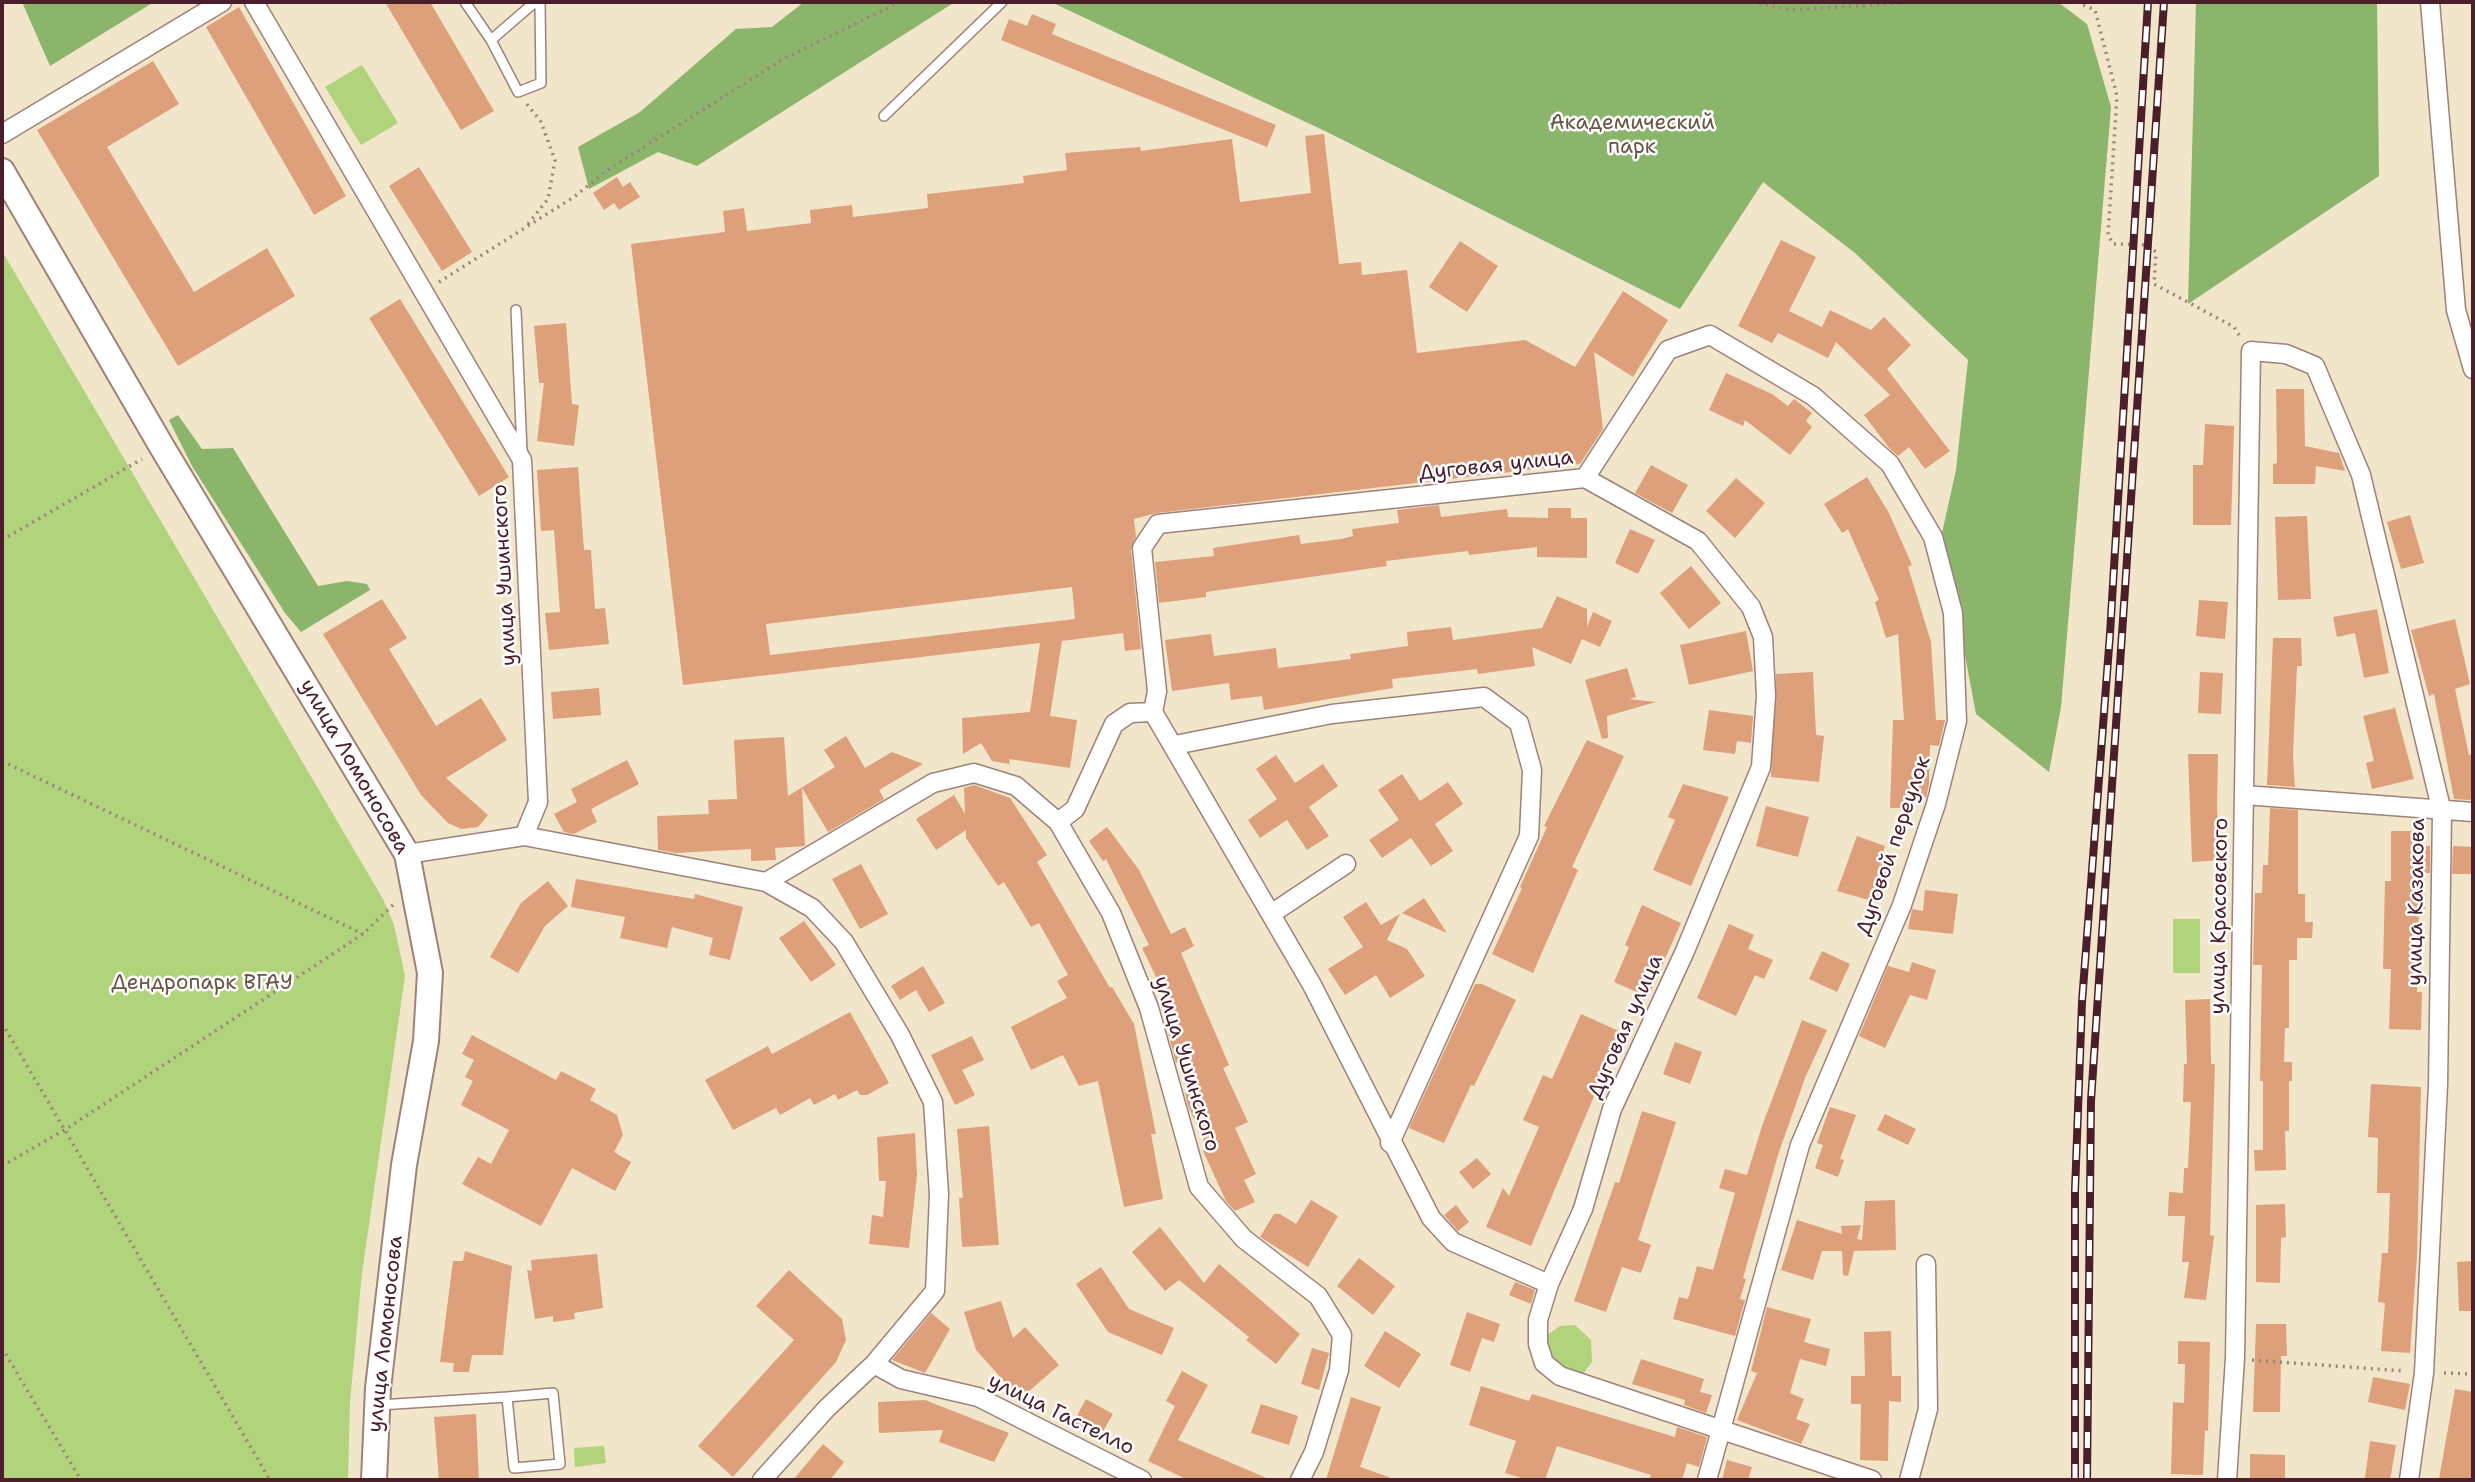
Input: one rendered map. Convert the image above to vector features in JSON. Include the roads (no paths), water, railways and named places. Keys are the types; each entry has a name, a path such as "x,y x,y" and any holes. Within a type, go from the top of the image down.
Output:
{"main road":[{"name":"улица Ломоносова","path":"2,171 162,447 407,854 415,884 430,973 426,1041 404,1165 377,1405 374,1480"}],"street":[{"path":"2,134 222,2"},
{"path":"254,2 522,460"},
{"path":"2430,2 2456,310 2473,369"},
{"name":"Дуговой переулок","path":"1585,478 1668,350 1710,335 1813,396 1890,464 1934,537 1953,613 1957,721 1937,804 1902,905 1800,1145 1707,1480"},
{"name":"улица Красовского","path":"2227,1480 2235,1359 2251,352"},
{"name":"улица Казакова","path":"2251,352 2286,354 2315,366 2361,475 2442,811 2438,1085 2424,1373 2409,1480"},
{"name":"улица Ушинского","path":"522,460 538,802 524,836"},
{"name":"Дуговая улица","path":"1153,712 1157,691 1142,548 1158,524 1585,478 1698,541 1751,607 1763,637 1766,696 1761,767 1685,951 1612,1109 1583,1209 1549,1284 1538,1320 1538,1344 1544,1363 1560,1376 1872,1480"},
{"path":"1175,745 1332,714 1483,698 1519,723 1532,770 1529,836 1390,1143"},
{"path":"1058,822 1075,809 1114,724 1130,713 1153,712 1175,745 1312,985 1390,1143 1431,1218 1453,1242 1549,1284"},
{"name":"улица Ушинского","path":"766,882 933,783 974,773 1016,786 1058,822 1111,913 1149,1008 1199,1187 1244,1239 1318,1296 1342,1335 1339,1370 1314,1452 1300,1480"},
{"path":"2244,796 2473,812"},
{"path":"407,854 524,836 766,882 812,908 844,942 900,1035 933,1102 939,1194 935,1291 874,1364 827,1408 762,1480"},
{"path":"1272,914 1346,864"},
{"path":"1909,1480 1928,1409 1926,1264"},
{"name":"улица Гастелло","path":"874,1364 901,1379 978,1397 1142,1480"}],"lane":[{"path":"465,2 491,40 518,92 541,83 538,2"},
{"path":"491,40 538,2"},
{"path":"884,116 1003,2"},
{"name":"улица Ушинского","path":"516,310 522,460"},
{"path":"377,1405 553,1393 560,1464 514,1468 507,1397"}],"railway":[{"path":"2075,1480 2075,1191 2082,1002 2110,634 2148,2"},
{"path":"2087,1480 2091,1101 2164,2"}],"park label":[{"name":"Академический парк","path":"1632,136"},
{"name":"Дендропарк ВГАУ","path":"202,984"}]}
